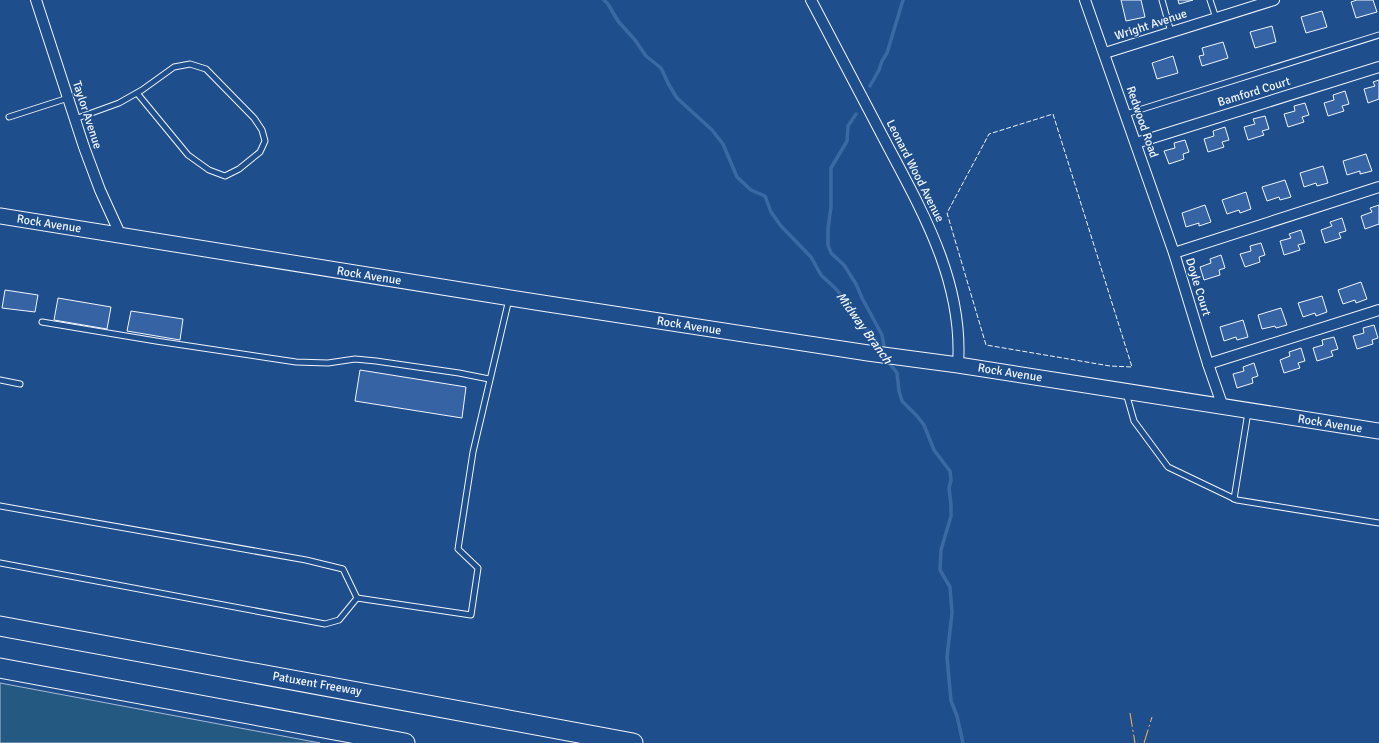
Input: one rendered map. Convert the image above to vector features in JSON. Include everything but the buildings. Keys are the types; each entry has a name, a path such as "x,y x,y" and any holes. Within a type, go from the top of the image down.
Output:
{"highway":[{"name":"Patuxent Freeway","path":"0,626 633,743"},
{"path":"0,668 405,743"}],"street":[{"name":"Taylor Avenue","path":"36,0 74,119 100,190 121,236"},
{"name":"Leonard Wood Avenue","path":"811,0 916,200 936,243 951,287 955,306 959,345 958,365"},
{"name":"Redwood Road","path":"1085,0 1174,253"},
{"name":"Wright Avenue","path":"1104,54 1274,0"},
{"name":"Bamford Court","path":"1136,143 1379,67"},
{"name":"Doyle Court","path":"1220,401 1174,253 1379,188"},
{"name":"Rock Avenue","path":"0,216 509,298 868,353 958,365 1126,392 1220,401 1248,411 1379,431"},
{"path":"1208,364 1379,310"}],"lane":[{"path":"1162,0 1171,32"},
{"path":"1210,0 1216,18"},
{"path":"1126,114 1379,35"},
{"path":"74,119 119,103 137,93 174,67 190,64 206,69 254,118 262,130 265,141 260,152 239,169 225,176 209,170 188,155 137,93"},
{"path":"9,116 68,98"},
{"path":"357,598 471,615 478,568 458,549 472,452 509,298"},
{"path":"42,322 296,362 328,363 355,359 489,379"},
{"path":"0,380 20,384"},
{"path":"1126,392 1134,421 1168,467 1234,499 1379,523"},
{"path":"1234,499 1248,411"},
{"path":"0,506 306,560 343,569 357,598"},
{"path":"0,563 325,624 339,620 357,598"}],"shaded area":[{"path":"0,683 320,743 0,743"}],"waterway":[{"name":"Midway Branch","path":"604,0 618,21 635,40 646,56 661,68 677,98 712,130 723,144 737,177 751,190 765,196 771,212 781,226 811,257 821,275 836,289 851,307 859,321 876,340 882,351"},
{"path":"870,86 887,53 903,0"},
{"path":"856,114 848,126 847,141 831,168 831,207 828,229 828,245 831,253 844,265 856,284 882,335 885,352"},
{"name":"Midway Branch","path":"887,360 897,373 902,401 924,425 934,450 950,471 951,480 949,488 951,516 941,550 940,570 950,587 952,613 947,657 951,701 957,716 963,743"}],"fence":[{"path":"1053,114 1132,367 1110,366 986,345 947,213 989,134 1053,114"}],"power":[{"path":"1130,713 1135,743"},
{"path":"1144,743 1152,717"}]}
